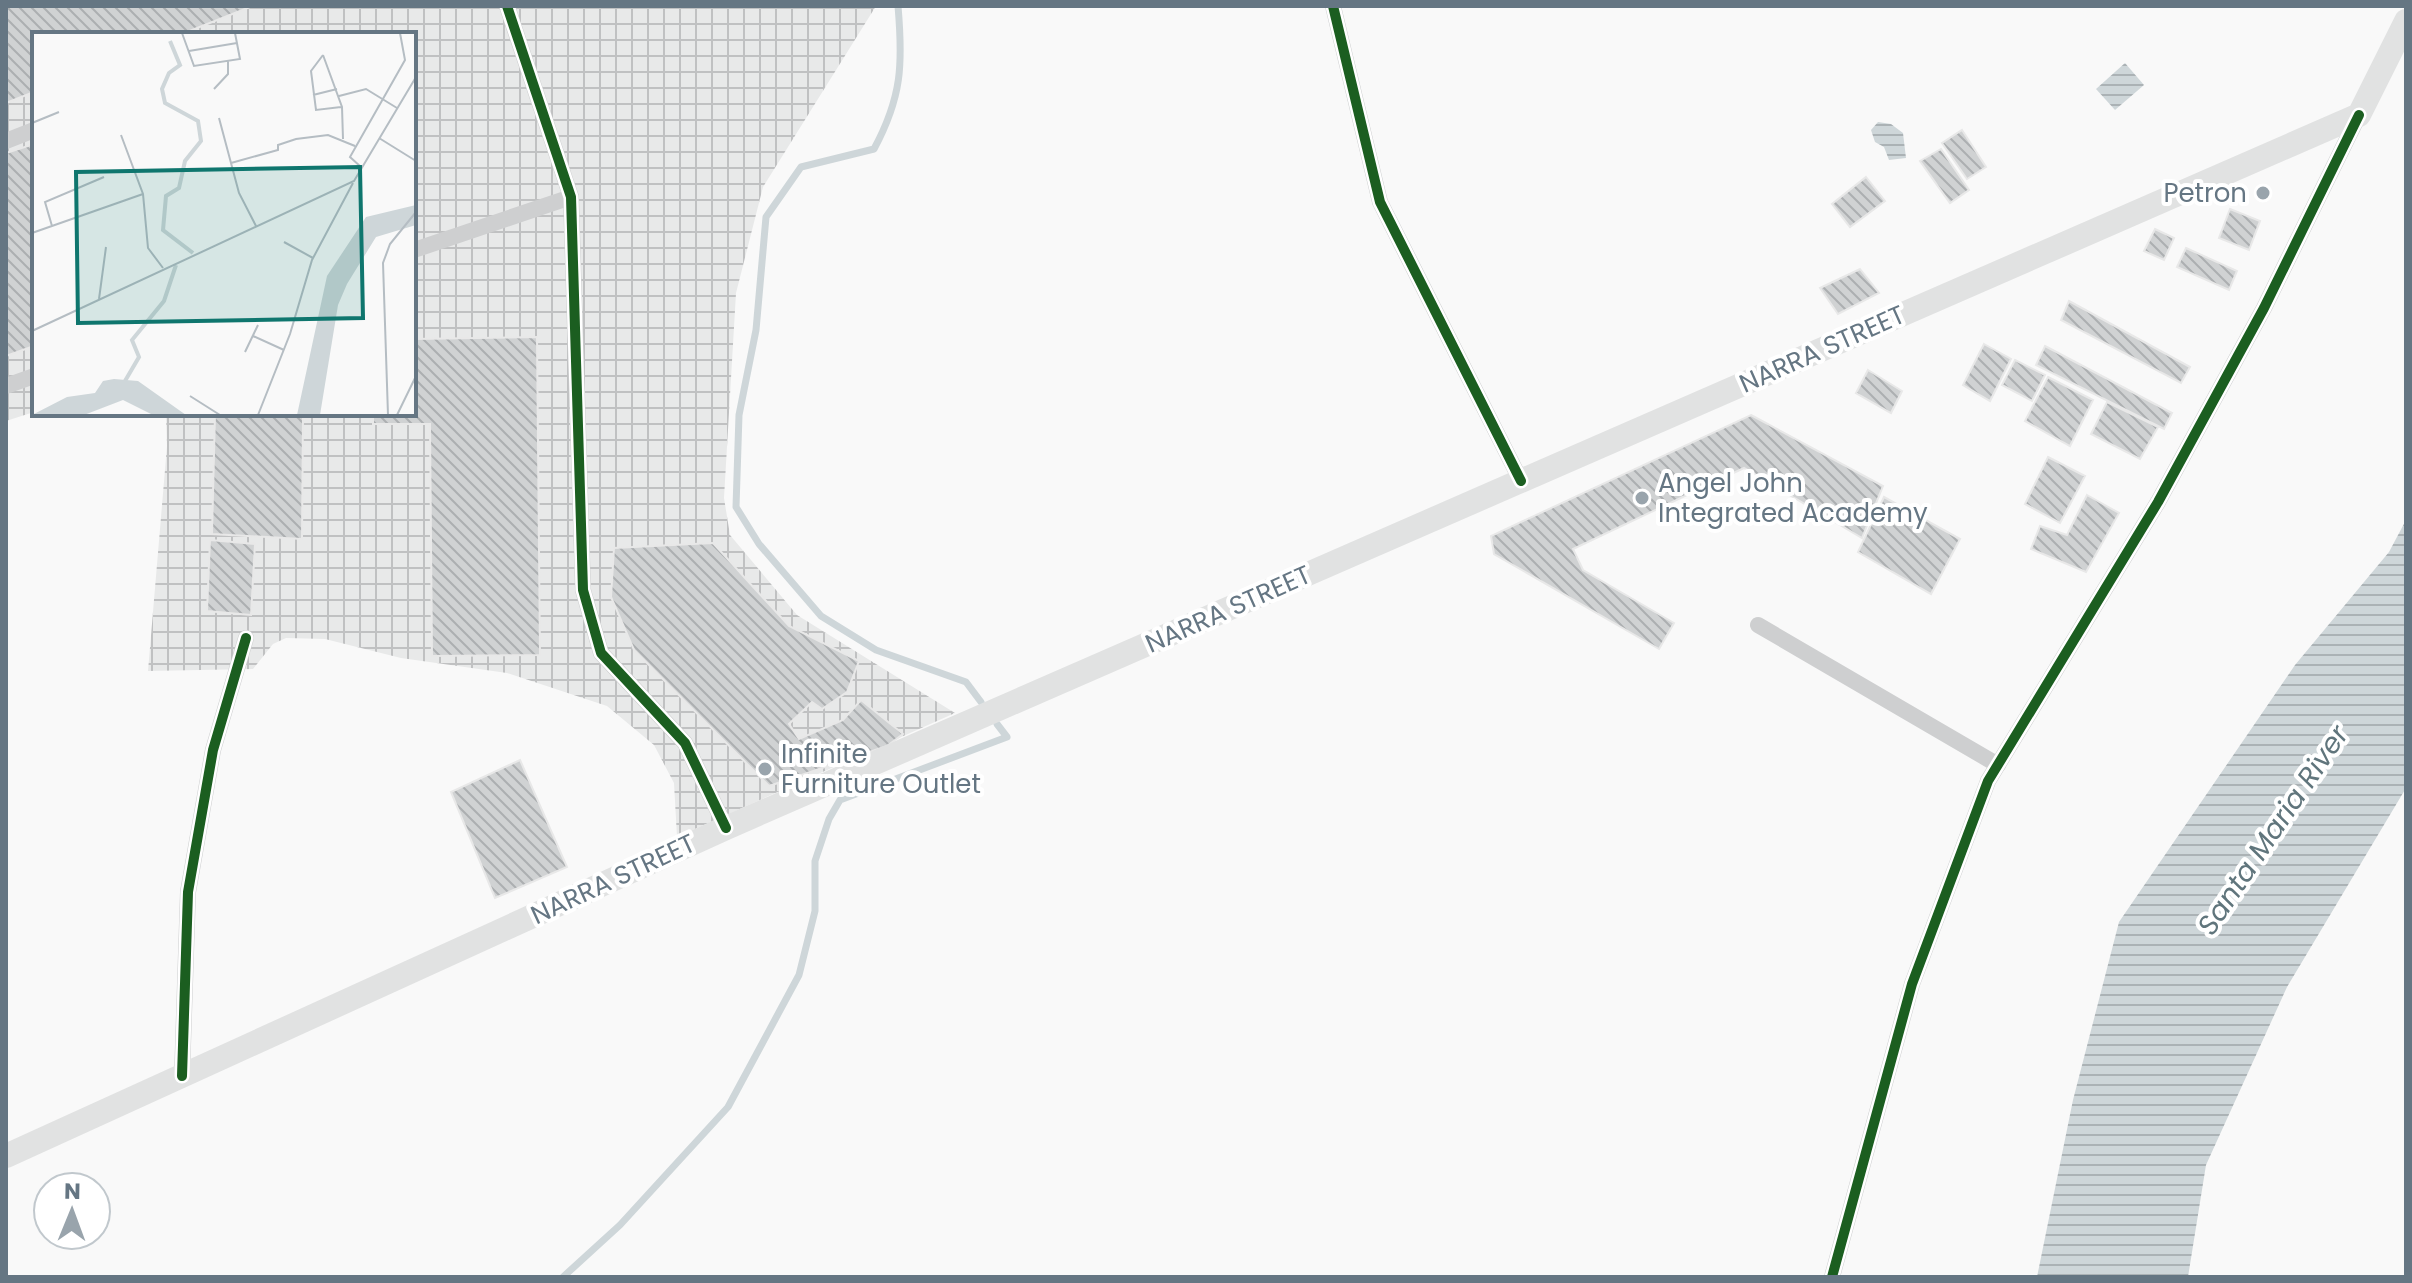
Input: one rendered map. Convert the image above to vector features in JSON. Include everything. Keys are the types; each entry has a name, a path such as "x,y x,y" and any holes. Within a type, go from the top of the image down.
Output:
{"main road":[{"path":"2359,115 2406,21"},
{"name":"NARRA STREET","path":"6,1156 726,828 2359,115"}],"street":[{"path":"507,6 571,197 583,590 601,653 685,743 726,828"},
{"path":"1333,6 1380,202 1521,481"},
{"path":"1832,1277 1912,984 1988,781 2158,502 2264,308 2359,115"},
{"path":"6,141 32,131"},
{"path":"416,249 571,197"},
{"path":"6,386 32,377"},
{"path":"1758,625 1998,765"},
{"path":"182,1076 188,892 213,750 246,638"}],"shaded area":[{"path":"6,6 876,6 763,187 736,293 724,498 730,535 797,615 955,713 677,837 674,783 654,745 607,706 507,673 401,658 325,639 286,638 273,644 253,669 148,671 167,446 166,416 416,416 416,32 32,32 32,413 6,421"}],"water":[{"path":"2125,63 2144,85 2115,110 2096,89"},
{"path":"1878,122 1891,124 1903,133 1906,158 1889,160 1884,147 1875,142 1871,130"},
{"name":"Santa Maria River","path":"2406,520 2406,788 2287,987 2206,1165 2188,1277 2037,1277 2073,1100 2119,922 2295,665 2389,552"}],"building":[{"path":"6,6 250,6 187,32 32,32 32,93 6,103"},
{"path":"1962,130 1986,167 1967,179 1942,143"},
{"path":"32,145 32,347 6,356 6,153"},
{"path":"1941,149 1969,190 1950,203 1920,161"},
{"path":"1866,177 1885,201 1850,227 1832,204"},
{"path":"2230,209 2260,221 2249,250 2219,238"},
{"path":"2155,229 2174,238 2164,260 2144,251"},
{"path":"2186,248 2237,271 2229,290 2177,267"},
{"path":"1860,269 1879,293 1838,314 1820,288"},
{"path":"2069,301 2190,367 2181,383 2061,320"},
{"path":"537,337 540,655 432,656 430,424 373,424 373,416 416,416 416,339"},
{"path":"1984,344 2011,359 1990,401 1963,385"},
{"path":"2045,346 2172,413 2164,429 2036,365"},
{"path":"2015,360 2045,375 2032,401 2002,385"},
{"path":"1868,370 1902,391 1891,413 1856,393"},
{"path":"2048,377 2093,400 2070,446 2025,421"},
{"path":"2107,402 2158,427 2140,459 2091,434"},
{"path":"1751,415 1883,486 1862,538 1744,468 1573,549 1583,570 1674,623 1659,649 1494,554 1491,536"},
{"path":"215,416 303,416 302,539 212,534"},
{"path":"2048,457 2085,476 2060,523 2025,504"},
{"path":"2087,495 2119,513 2086,572 2031,549 2040,526 2067,535"},
{"path":"1884,497 1960,539 1931,594 1858,552"},
{"path":"210,540 255,544 251,615 207,611"},
{"path":"713,543 789,626 859,661 847,692 822,709 812,702 789,724 799,739 843,720 861,700 903,734 887,746 769,786 634,650 611,597 614,548"},
{"path":"520,760 567,867 495,898 451,792"}],"waterway":[{"path":"898,6 898,80 890,113 874,149 801,167 766,217 756,330 739,415 736,507 759,544 821,616 876,650 966,682 981,702"},
{"path":"563,1277 620,1225 728,1107 799,975 815,911 815,861 829,819 840,800 1007,737 997,724"}],"cycle path":[{"path":"507,6 571,197 583,590 601,653 685,743 726,828"},
{"path":"1333,6 1380,202 1521,481"},
{"path":"1832,1277 1912,984 1988,781 2158,502 2264,308 2359,115"},
{"path":"182,1076 188,892 213,750 246,638"}],"place":[{"name":"Petron","path":"2263,193"},
{"name":"Angel John Integrated Academy","path":"1642,498"},
{"name":"Infinite Furniture Outlet","path":"765,769"}]}
